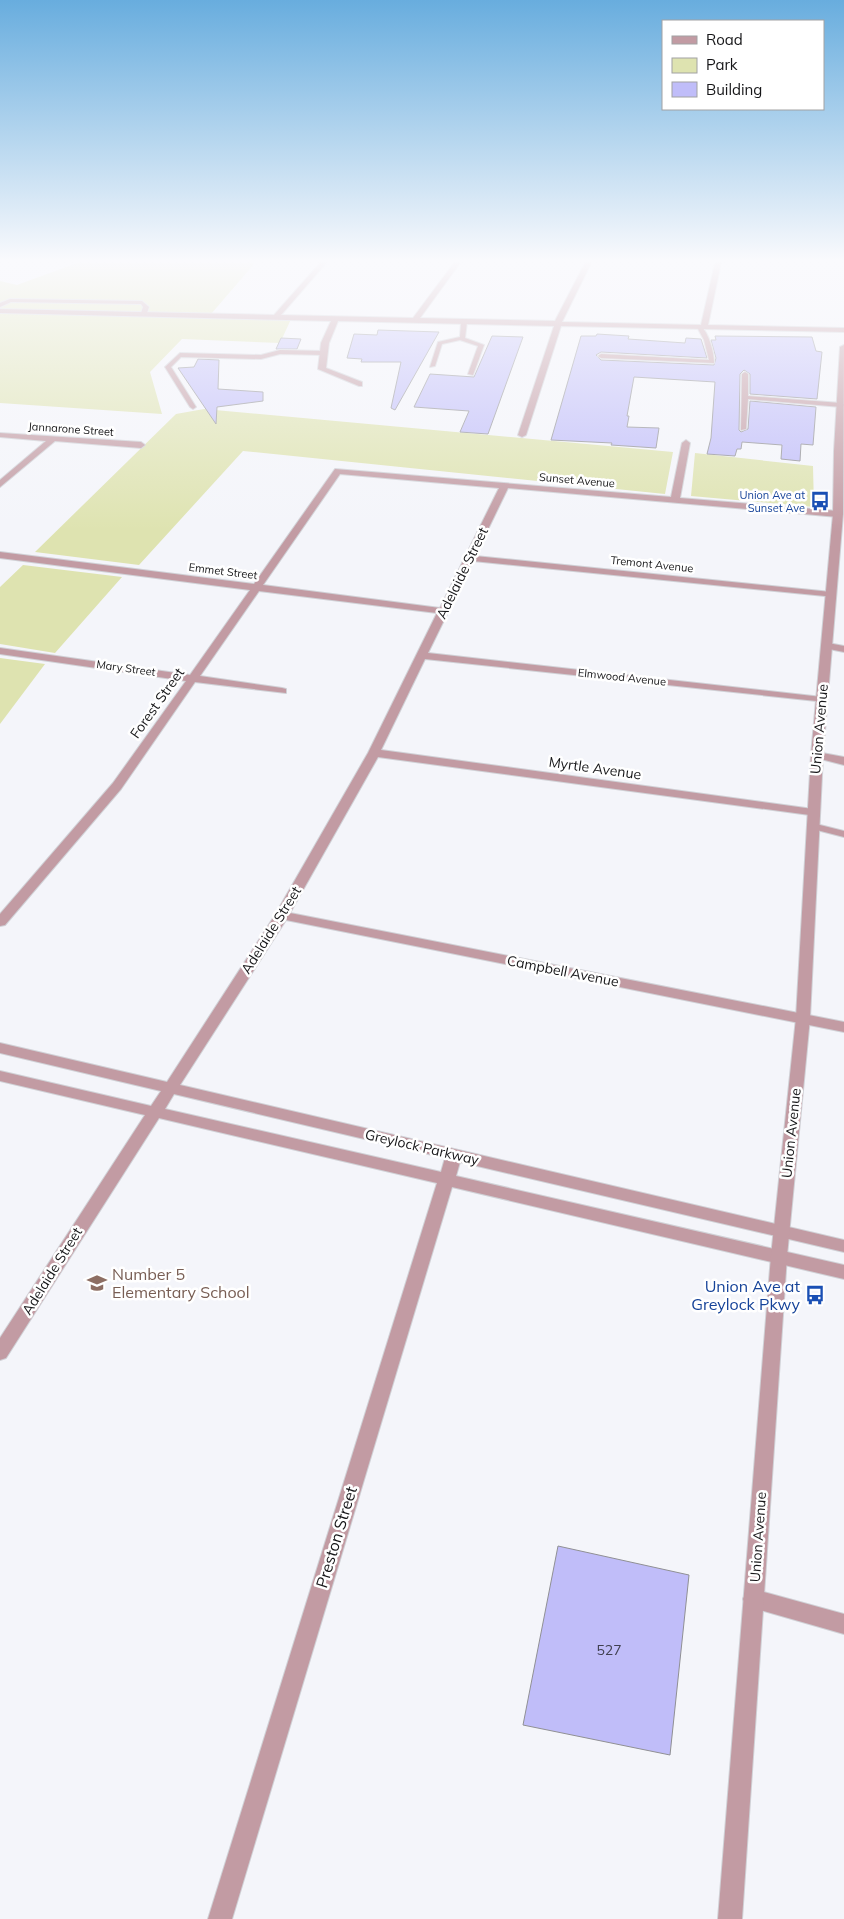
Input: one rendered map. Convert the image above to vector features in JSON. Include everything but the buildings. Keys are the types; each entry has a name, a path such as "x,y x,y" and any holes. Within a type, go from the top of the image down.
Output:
{"street":[{"path":"324,353 322,369 359,384"},
{"path":"522,435 549,353"},
{"name":"Union Avenue","path":"730,1919 780,1256 802,1018 817,755 831,595 839,555 838,514 844,353"},
{"name":"Jannarone Street","path":"0,435 141,445"},
{"path":"0,484 54,438"},
{"path":"675,500 686,443"},
{"name":"Sunset Avenue","path":"323,490 338,471 349,470 838,514"},
{"name":"Adelaide Street","path":"0,1353 282,914 374,753 505,485"},
{"name":"Forest Street","path":"0,922 117,786 323,490"},
{"name":"Emmet Street","path":"0,555 443,611"},
{"name":"Tremont Avenue","path":"470,558 831,595"},
{"path":"828,646 844,649"},
{"name":"Mary Street","path":"0,650 282,691"},
{"name":"Elmwood Avenue","path":"422,655 822,700"},
{"name":"Myrtle Avenue","path":"374,753 812,820"},
{"path":"817,755 844,761"},
{"name":"Campbell Avenue","path":"282,914 844,1027"},
{"name":"Greylock Parkway","path":"0,1048 844,1246"},
{"name":"Greylock Parkway","path":"0,1076 844,1272"},
{"name":"Preston Street","path":"220,1919 454,1155"},
{"path":"753,1599 844,1624"}],"lane":[{"path":"193,406 168,367 180,355 261,357 278,353"},
{"path":"304,353 324,353"},
{"path":"432,366 437,353"},
{"path":"471,374 478,353"},
{"path":"601,356 712,362 710,353"},
{"path":"743,429 745,374"},
{"path":"745,397 841,405"},
{"path":"812,820 844,834"}],"green space":[{"path":"0,353 169,353 150,372 162,414 0,403"},
{"path":"204,409 673,452 665,494 243,451 139,565 35,552 176,414"},
{"path":"695,453 813,466 814,507 691,496"},
{"path":"23,565 122,577 55,653 0,644 0,587"},
{"path":"0,658 45,664 0,724"}],"place":[{"name":"Union Ave at Sunset Ave","path":"820,501"},
{"name":"Number 5 Elementary School","path":"97,1283"},
{"name":"Union Ave at Greylock Pkwy","path":"815,1295"}]}
